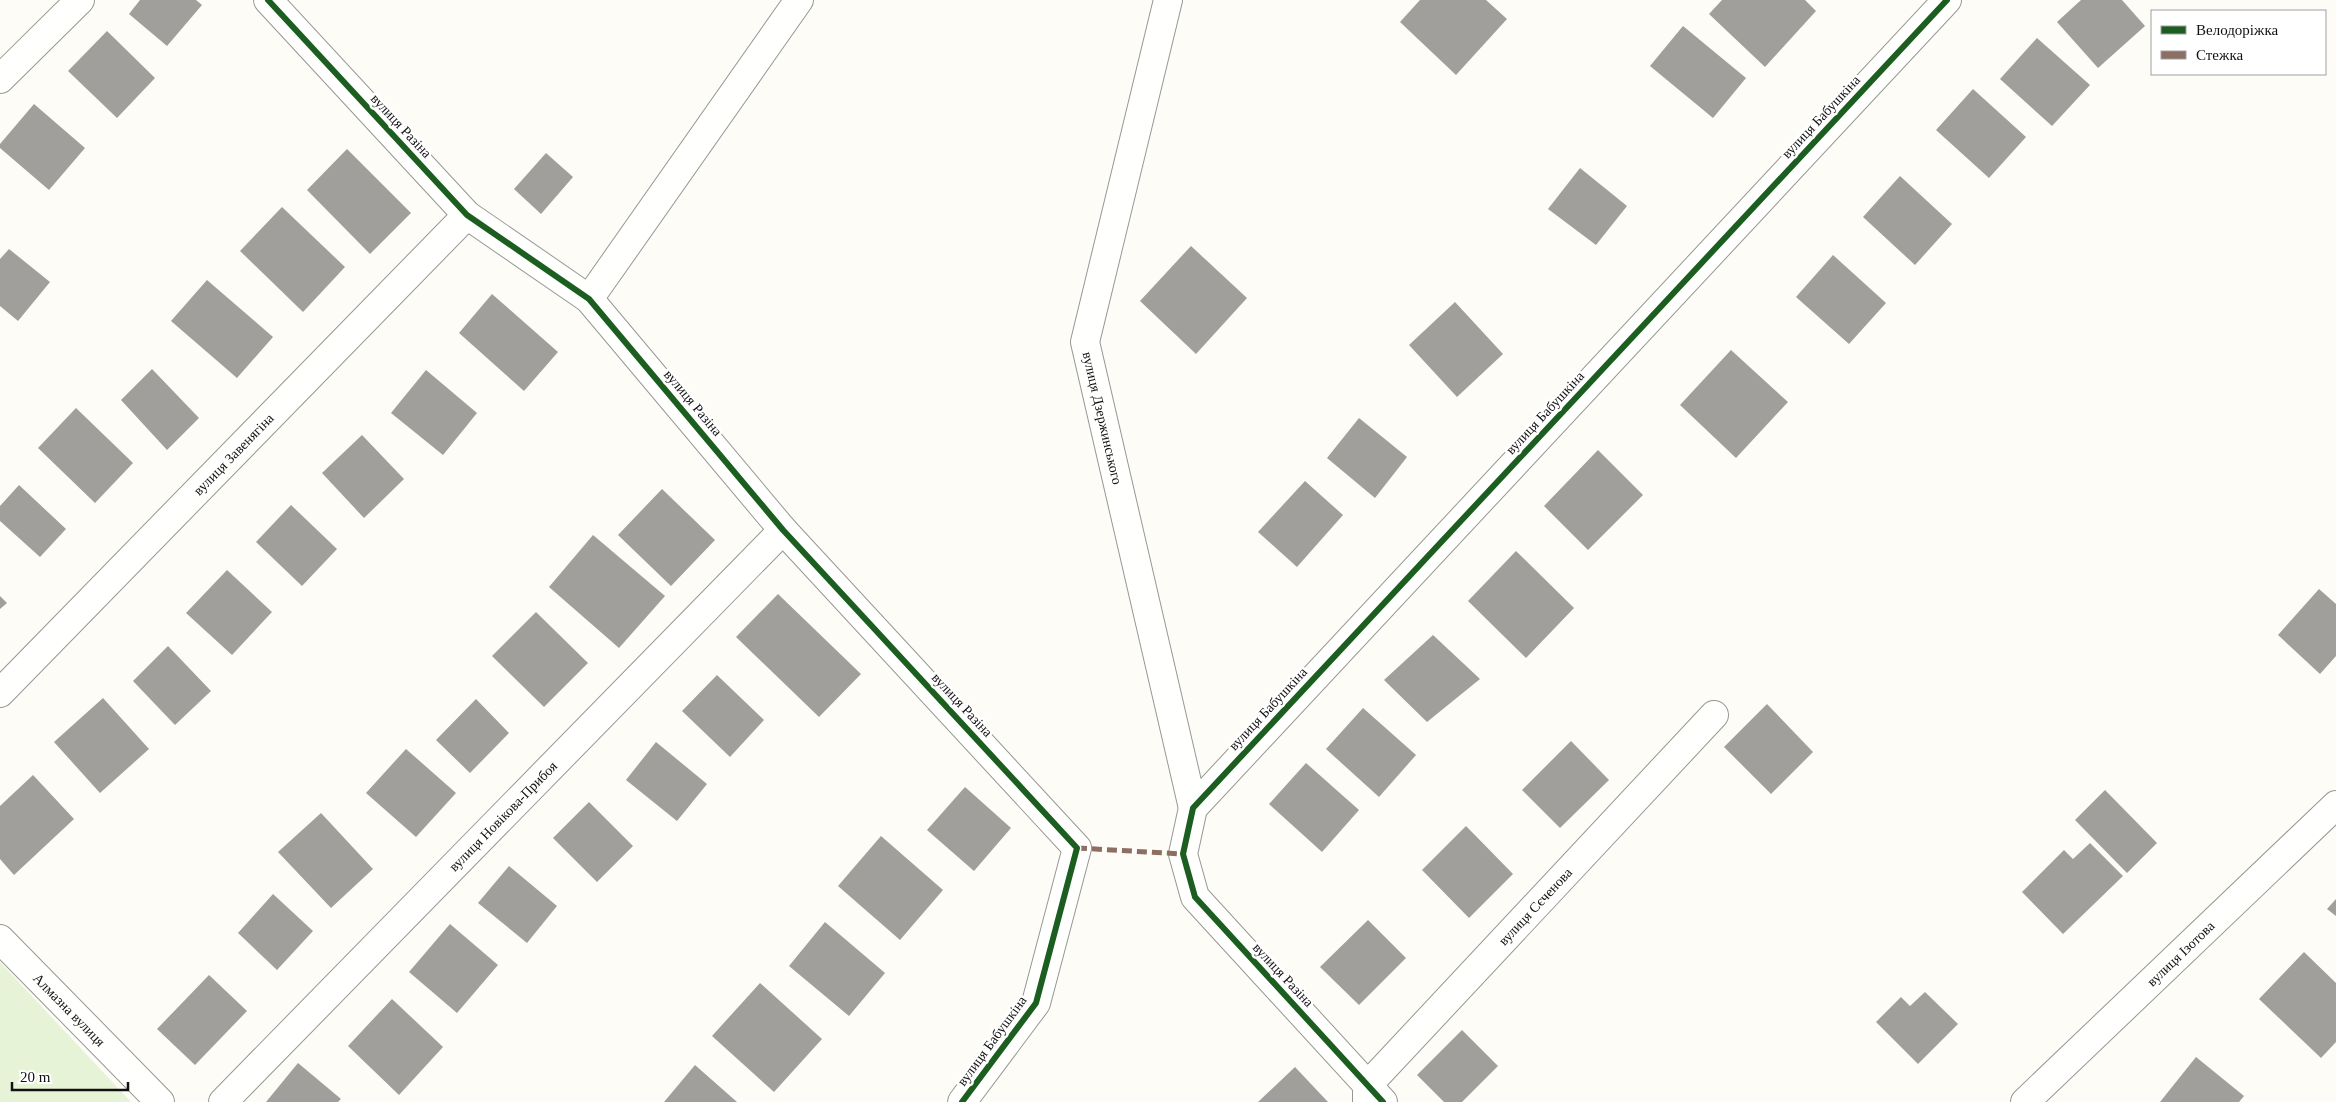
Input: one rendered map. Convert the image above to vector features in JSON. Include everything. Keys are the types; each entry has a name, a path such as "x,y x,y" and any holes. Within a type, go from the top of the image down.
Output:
{"street":[{"path":"0,79 80,0"},
{"name":"вулиця Разіна","path":"268,0 467,215 589,299 783,530 1077,848"},
{"path":"589,299 799,0"},
{"name":"вулиця Дзержинського","path":"1168,0 1085,342 1193,808"},
{"name":"вулиця Бабушкіна","path":"1193,808 1947,0"},
{"name":"вулиця Завенягіна","path":"0,693 467,215"},
{"name":"вулиця Новікова-Прибоя","path":"223,1102 783,530"},
{"name":"вулиця Сєченова","path":"1372,1097 1714,715"},
{"name":"вулиця Ізотова","path":"2024,1102 2336,805"},
{"name":"вулиця Разіна","path":"1193,808 1183,854 1194,898 1372,1097"},
{"name":"вулиця Бабушкіна","path":"962,1102 1036,1003 1077,848"},
{"name":"Алмазна вулиця","path":"0,939 160,1102"}],"green space":[{"path":"0,962 131,1102 0,1102"}],"building":[{"path":"140,0 196,0 202,5 167,46 129,14"},
{"path":"1420,0 1486,0 1507,19 1456,75 1400,22"},
{"path":"1722,0 1805,0 1816,11 1765,67 1709,14"},
{"path":"2081,0 2122,0 2145,26 2098,68 2057,22"},
{"path":"1683,26 1746,78 1713,118 1650,66"},
{"path":"107,31 155,78 117,118 68,71"},
{"path":"2037,38 2090,85 2052,126 2000,79"},
{"path":"1973,89 2026,137 1989,178 1936,130"},
{"path":"34,104 85,148 49,190 0,148 0,144"},
{"path":"347,149 411,213 370,254 307,190"},
{"path":"546,153 573,177 541,214 514,189"},
{"path":"1580,168 1627,206 1596,245 1548,209"},
{"path":"1900,176 1952,224 1915,265 1863,217"},
{"path":"282,207 345,267 303,312 240,251"},
{"path":"1191,246 1247,298 1196,354 1140,301"},
{"path":"9,249 50,282 18,321 0,306 0,259"},
{"path":"1833,255 1886,303 1849,344 1796,297"},
{"path":"207,280 273,337 237,378 171,321"},
{"path":"492,294 558,352 524,391 459,333"},
{"path":"1455,302 1503,354 1457,397 1409,345"},
{"path":"1731,350 1788,402 1736,458 1680,405"},
{"path":"152,369 199,418 167,450 121,400"},
{"path":"426,370 477,413 443,455 391,413"},
{"path":"76,408 133,463 95,503 38,448"},
{"path":"1359,418 1407,457 1375,498 1327,458"},
{"path":"362,435 404,479 364,518 322,473"},
{"path":"1598,450 1643,495 1588,550 1544,506"},
{"path":"1305,481 1343,515 1297,567 1258,532"},
{"path":"19,485 66,529 40,557 0,521 0,506"},
{"path":"662,489 715,540 671,586 618,535"},
{"path":"291,505 337,549 302,586 256,542"},
{"path":"593,535 665,596 619,648 549,587"},
{"path":"1516,551 1574,608 1526,658 1468,601"},
{"path":"227,570 272,612 232,655 186,613"},
{"path":"2319,589 2336,604 2336,656 2320,674 2278,635"},
{"path":"778,594 861,674 819,717 736,637"},
{"path":"0,596 7,603 0,609"},
{"path":"536,612 588,663 544,707 492,656"},
{"path":"1433,635 1480,679 1427,722 1384,680"},
{"path":"168,646 211,691 175,725 133,681"},
{"path":"717,675 764,720 730,757 682,711"},
{"path":"103,698 149,749 100,793 54,742"},
{"path":"476,699 509,733 470,773 436,740"},
{"path":"1767,704 1813,752 1771,794 1724,747"},
{"path":"1363,708 1416,755 1379,797 1326,749"},
{"path":"1571,741 1609,780 1560,828 1522,790"},
{"path":"656,742 707,784 677,821 626,780"},
{"path":"406,749 456,793 416,837 366,793"},
{"path":"1306,763 1359,810 1322,852 1269,804"},
{"path":"33,775 74,819 14,875 0,859 0,806"},
{"path":"965,787 1011,828 974,871 927,830"},
{"path":"2105,790 2157,843 2127,873 2075,820"},
{"path":"589,802 633,846 597,882 553,838"},
{"path":"321,813 373,869 331,908 278,852"},
{"path":"1466,826 1513,874 1469,918 1422,870"},
{"path":"881,836 943,890 900,940 838,886"},
{"path":"2090,843 2123,876 2063,934 2022,892 2064,850 2073,859"},
{"path":"509,866 557,906 527,943 478,903"},
{"path":"273,894 313,931 277,970 238,933"},
{"path":"2336,899 2336,916 2327,909"},
{"path":"1368,920 1406,958 1359,1005 1320,967"},
{"path":"825,922 885,973 849,1016 789,966"},
{"path":"450,924 498,965 457,1013 409,972"},
{"path":"2304,952 2336,983 2336,1042 2321,1058 2259,999"},
{"path":"209,975 247,1011 195,1065 157,1029"},
{"path":"760,983 822,1039 774,1092 712,1036"},
{"path":"1925,992 1958,1024 1918,1064 1876,1022 1901,997 1910,1006"},
{"path":"392,999 443,1047 399,1095 348,1046"},
{"path":"1462,1030 1498,1066 1462,1102 1444,1102 1417,1075"},
{"path":"2196,1057 2244,1096 2239,1102 2160,1102"},
{"path":"298,1063 341,1099 338,1102 266,1102"},
{"path":"695,1065 737,1102 664,1102"},
{"path":"1295,1067 1328,1102 1258,1102"}],"marked path":[{"path":"1077,848 1183,854"}],"cycle path":[{"path":"268,0 467,215 589,299 783,530 1077,848 1036,1003 962,1102"},
{"path":"1383,1102 1195,897 1183,854 1193,808 1947,0"}]}
